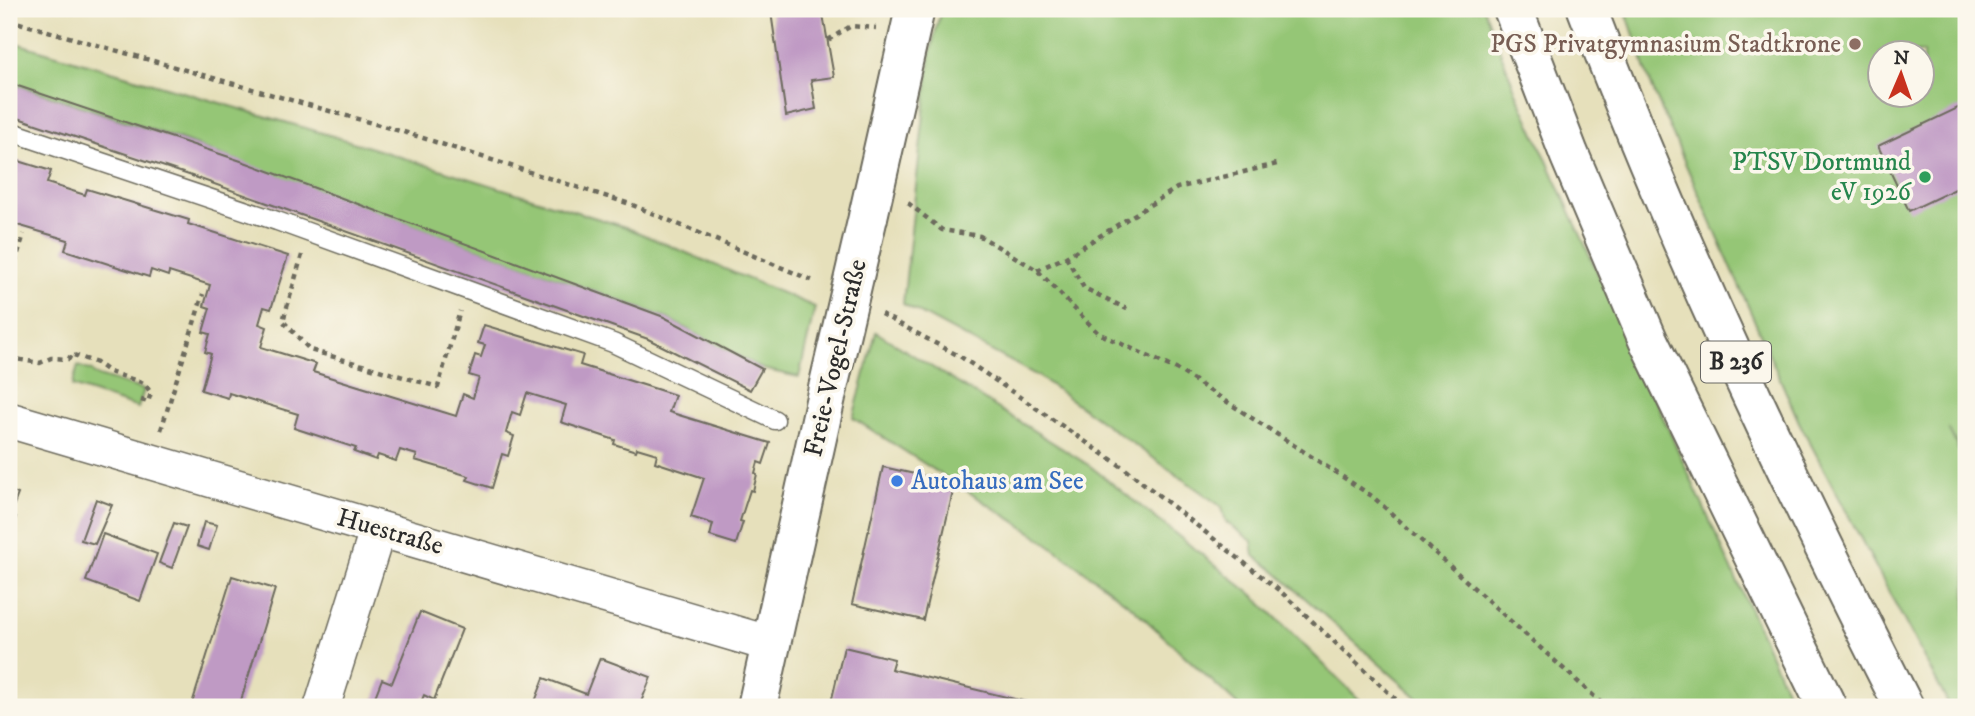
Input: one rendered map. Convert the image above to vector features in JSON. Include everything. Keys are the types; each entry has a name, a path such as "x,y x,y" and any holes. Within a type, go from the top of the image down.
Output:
{"main road":[{"name":"Freie-Vogel-Straße","path":"757,707 915,9"},
{"name":"B 236","path":"1513,9 1569,154 1648,340 1827,707"},
{"name":"B 236","path":"1587,9 1629,119 1760,415 1904,707"}],"street":[{"name":"Huestraße","path":"9,420 770,644"},
{"path":"322,707 379,529"}],"lane":[{"path":"9,131 309,232 613,344 775,420"}],"path":[{"path":"9,20 407,133 630,204 829,287"},
{"path":"828,40 851,26 877,29"},
{"path":"1038,270 1066,257 1177,188 1281,163"},
{"path":"905,200 942,230 980,236 1038,270 1098,333 1178,370 1372,496 1606,707"},
{"path":"309,232 283,321 310,350 438,387 466,290"},
{"path":"9,282 24,234"},
{"path":"1066,257 1084,288 1127,309"},
{"path":"151,462 203,293"},
{"path":"876,311 961,357 1124,468 1280,591 1404,707"},
{"path":"9,358 40,363 51,358 69,359 71,354 97,363 109,372 144,383 151,393 148,402 141,400"}],"green space":[{"path":"941,9 1484,9 1516,92 1794,707 1428,707 1254,556 1252,541 1226,522 1222,507 1038,376 903,304 931,50"},
{"path":"1625,9 1966,9 1966,462 1948,428 1966,465 1966,707 1950,707 1799,422 1653,90"},
{"path":"9,41 346,140 625,227 815,307 799,377 762,369 664,317 170,136 9,82"},
{"path":"876,332 1090,466 1254,596 1367,707 1240,707 1132,607 1039,537 853,418"},
{"path":"78,366 92,371 95,375 144,390 138,408 72,386"}],"building":[{"path":"822,9 834,77 811,80 816,109 786,116 771,12"},
{"path":"9,83 247,163 664,317 762,369 750,390 648,339 189,175 9,115"},
{"path":"1966,104 1966,184 1909,211 1878,146"},
{"path":"9,158 51,171 47,183 85,195 87,189 189,220 188,224 288,256 271,309 264,307 259,324 267,327 261,347 316,364 313,372 456,416 463,394 473,398 479,378 469,375 475,355 481,357 485,345 478,343 484,325 583,355 580,365 675,395 669,412 770,443 763,464 758,462 753,491 750,490 740,521 743,522 736,544 710,536 713,524 691,517 704,478 655,462 657,454 614,444 615,440 561,422 566,405 527,393 520,415 512,412 506,433 514,436 508,456 502,454 492,488 467,480 469,476 415,460 417,455 400,450 396,461 378,455 376,460 354,452 356,448 294,428 298,414 229,393 228,398 201,390 211,354 205,352 210,334 203,332 210,308 204,306 210,285 169,272 168,276 151,270 149,277 65,250 68,240 14,224 9,240"},
{"path":"883,467 955,483 923,620 852,604"},
{"path":"9,490 18,494 10,515 16,517 9,537"},
{"path":"96,499 112,505 95,544 81,540"},
{"path":"204,522 217,525 209,550 197,546"},
{"path":"174,523 187,527 172,568 159,563"},
{"path":"103,534 157,554 140,601 86,581"},
{"path":"232,576 275,589 239,707 191,707"},
{"path":"420,612 462,629 434,700 424,695 419,707 371,707 382,679 392,683"},
{"path":"844,647 894,659 891,669 1048,707 830,707"},
{"path":"600,658 651,677 639,707 533,707 544,678 586,694"}],"place":[{"name":"PGS Privatgymnasium Stadtkrone","path":"1855,44"},
{"name":"PTSV Dortmund eV 1926","path":"1925,177"},
{"name":"Autohaus am See","path":"897,481"}]}
